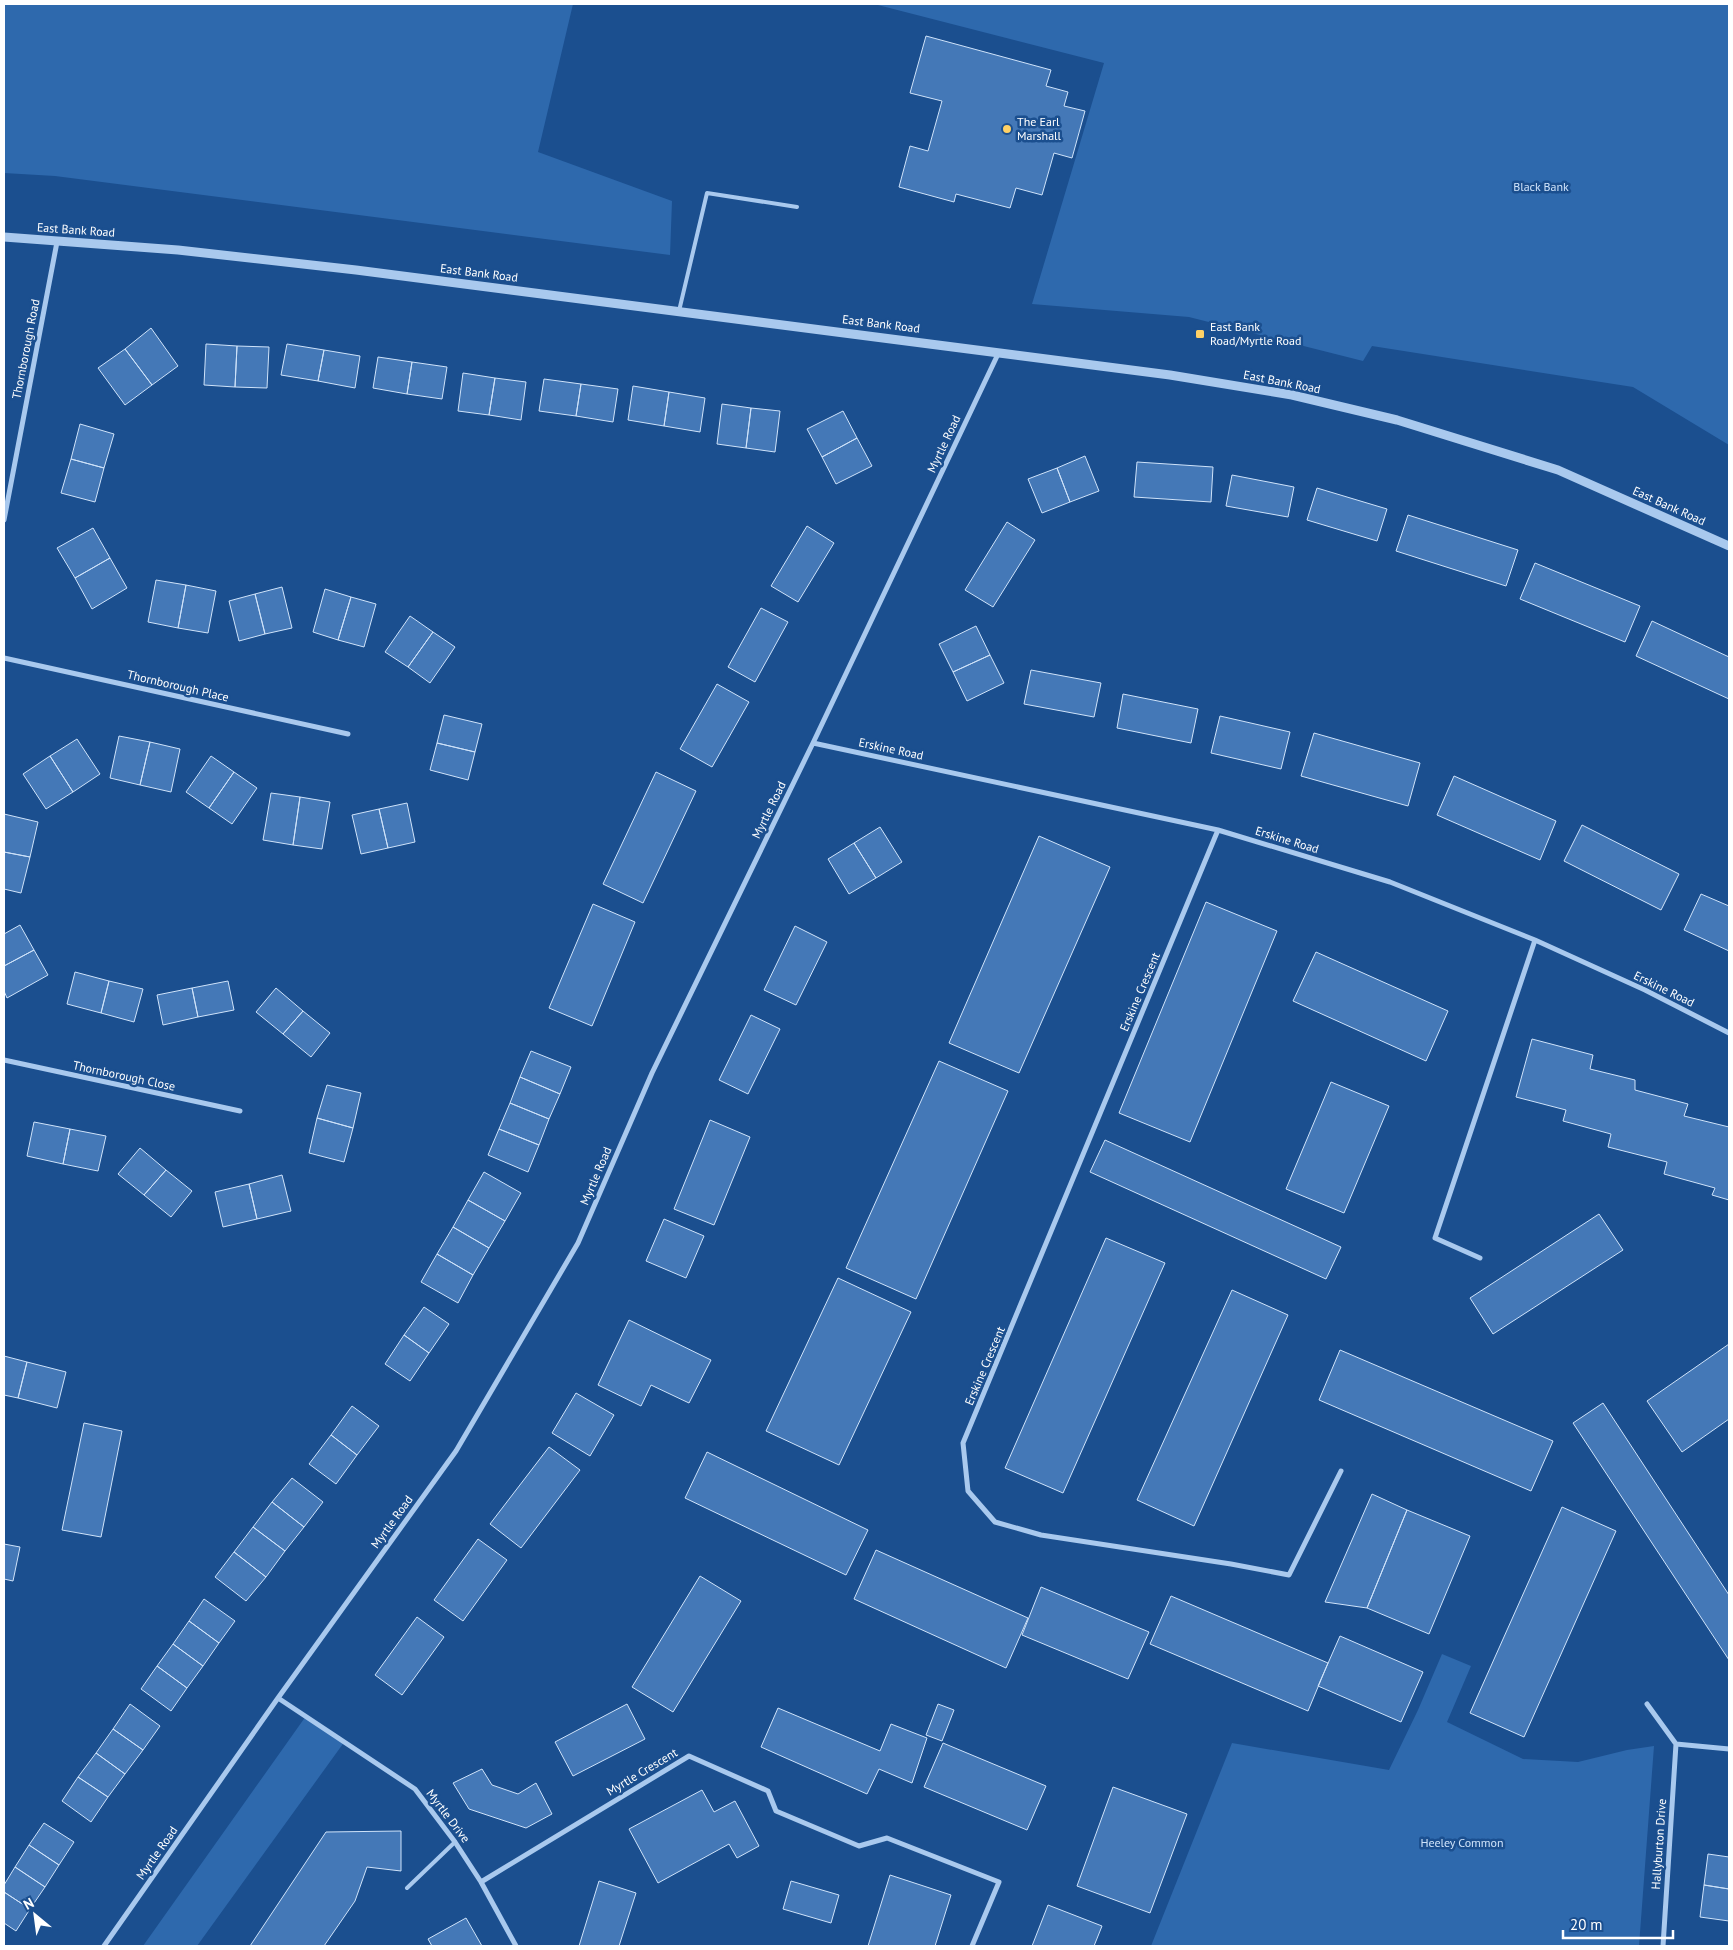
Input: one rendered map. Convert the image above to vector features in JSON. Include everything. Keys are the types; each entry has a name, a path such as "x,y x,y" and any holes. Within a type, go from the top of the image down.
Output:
{"street":[{"name":"East Bank Road","path":"4,237 208,253 356,270 1188,377 1292,395 1397,420 1558,470 1729,546"},
{"name":"Thornborough Road","path":"4,520 57,242"},
{"name":"Myrtle Road","path":"104,1946 278,1698 456,1451 578,1243 652,1073 813,743 1000,352"},
{"name":"Thornborough Place","path":"4,658 348,734"},
{"name":"Erskine Road","path":"813,743 1218,830 1390,882 1536,940 1645,990 1729,1033"},
{"name":"Erskine Crescent","path":"1218,830 963,1443 968,1491 995,1522 1041,1535 1289,1575 1341,1471"},
{"path":"1480,1258 1436,1238 1536,940"},
{"name":"Thornborough Close","path":"4,1060 240,1111"},
{"name":"Myrtle Drive","path":"278,1698 415,1788 455,1842 481,1882 516,1946"},
{"path":"1647,1704 1676,1744 1729,1749"},
{"name":"Hallyburton Drive","path":"1663,1946 1676,1744"},
{"name":"Myrtle Crescent","path":"481,1882 689,1756 768,1791 776,1810 859,1846 887,1838 999,1882 972,1946"}],"lane":[{"path":"679,311 707,193 797,207"},
{"path":"407,1888 455,1842"}],"green space":[{"path":"4,4 573,4 538,152 672,201 670,255 55,176 4,173"},
{"name":"Black Bank","path":"874,4 1729,4 1729,445 1633,387 1372,346 1363,361 1189,317 1032,304 1104,63"},
{"name":"Heeley Common","path":"1442,1654 1471,1666 1447,1722 1523,1759 1578,1762 1627,1750 1654,1746 1639,1946 1151,1946 1232,1743 1389,1770"},
{"path":"306,1716 345,1741 197,1946 143,1946"}],"building":[{"name":"The Earl Marshall","path":"926,36 1051,70 1046,86 1068,92 1064,106 1085,111 1072,158 1054,153 1042,195 1016,188 1010,208 956,194 954,202 899,187 910,146 928,151 942,101 910,93"},
{"path":"151,328 178,366 152,385 125,349"},
{"path":"206,344 237,346 235,387 204,385"},
{"path":"287,344 324,350 318,381 281,375"},
{"path":"237,346 269,347 267,388 235,387"},
{"path":"125,349 152,385 125,405 98,368"},
{"path":"324,350 360,356 355,388 318,381"},
{"path":"378,357 412,362 407,394 373,388"},
{"path":"412,362 447,367 442,399 407,394"},
{"path":"463,373 495,378 489,415 458,411"},
{"path":"495,378 526,382 521,420 489,415"},
{"path":"544,379 581,384 576,416 539,411"},
{"path":"581,384 618,389 613,422 576,416"},
{"path":"633,386 669,392 664,426 628,420"},
{"path":"669,392 705,398 700,432 664,426"},
{"path":"722,404 751,408 746,448 717,444"},
{"path":"751,408 780,411 775,452 746,448"},
{"path":"843,411 857,438 822,457 807,429"},
{"path":"80,424 114,434 104,468 71,459"},
{"path":"857,438 872,466 836,484 822,457"},
{"path":"1085,456 1099,491 1070,502 1057,468"},
{"path":"71,459 104,468 95,502 61,493"},
{"path":"1137,462 1213,467 1211,502 1134,497"},
{"path":"1057,468 1070,502 1042,513 1028,479"},
{"path":"1232,475 1294,487 1288,517 1226,506"},
{"path":"1317,488 1387,509 1377,541 1307,520"},
{"path":"1408,515 1518,550 1506,586 1396,551"},
{"path":"1007,522 1035,540 993,607 965,590"},
{"path":"807,526 834,543 798,602 771,586"},
{"path":"93,528 110,558 75,578 57,548"},
{"path":"110,558 127,588 92,609 75,578"},
{"path":"1535,563 1640,606 1625,642 1520,599"},
{"path":"156,580 186,585 178,628 148,622"},
{"path":"186,585 216,591 208,633 178,628"},
{"path":"282,587 292,628 265,634 255,594"},
{"path":"325,589 351,597 338,640 313,632"},
{"path":"255,594 265,634 239,641 229,601"},
{"path":"351,597 376,604 364,647 338,640"},
{"path":"761,608 788,622 755,682 728,667"},
{"path":"410,616 433,632 408,667 385,652"},
{"path":"1652,621 1729,657 1729,699 1636,656"},
{"path":"976,626 990,655 953,672 939,644"},
{"path":"433,632 455,647 430,683 408,667"},
{"path":"990,655 1004,683 967,701 953,672"},
{"path":"1031,670 1101,683 1094,717 1024,704"},
{"path":"717,684 749,702 712,767 680,749"},
{"path":"1123,694 1198,709 1191,743 1117,728"},
{"path":"444,715 482,724 475,752 437,743"},
{"path":"1220,716 1290,732 1281,769 1211,753"},
{"path":"1314,733 1420,763 1408,806 1301,776"},
{"path":"119,736 150,742 140,785 110,778"},
{"path":"77,739 100,774 73,792 50,756"},
{"path":"150,742 180,749 171,792 140,785"},
{"path":"437,743 475,752 468,780 430,770"},
{"path":"50,756 73,792 46,809 23,774"},
{"path":"211,756 234,772 209,808 186,792"},
{"path":"234,772 257,788 232,824 209,808"},
{"path":"656,772 696,791 643,903 603,884"},
{"path":"1454,776 1556,821 1540,860 1437,815"},
{"path":"271,793 300,797 293,845 263,840"},
{"path":"300,797 330,802 322,849 293,845"},
{"path":"407,803 415,842 388,848 379,809"},
{"path":"379,809 388,848 361,854 352,815"},
{"path":"4,814 38,822 30,857 4,852"},
{"path":"1582,825 1679,874 1661,910 1564,861"},
{"path":"880,827 902,862 876,878 854,843"},
{"path":"1039,836 1110,867 1019,1073 949,1043"},
{"path":"854,843 876,878 849,894 828,859"},
{"path":"4,852 30,857 21,893 4,889"},
{"path":"1701,894 1729,906 1729,951 1684,930"},
{"path":"1206,902 1277,931 1190,1142 1119,1113"},
{"path":"593,904 635,922 592,1026 549,1008"},
{"path":"20,925 34,950 4,966 4,934"},
{"path":"795,926 827,942 796,1005 764,990"},
{"path":"34,950 48,975 7,998 4,991 4,966"},
{"path":"1316,952 1448,1011 1426,1061 1293,1001"},
{"path":"75,972 109,981 101,1013 67,1004"},
{"path":"109,981 143,989 134,1022 101,1013"},
{"path":"228,981 234,1010 198,1017 192,988"},
{"path":"192,988 198,1017 163,1025 157,995"},
{"path":"276,988 303,1011 283,1034 256,1012"},
{"path":"303,1011 330,1033 311,1057 283,1034"},
{"path":"751,1015 780,1029 748,1094 719,1080"},
{"path":"1532,1039 1593,1055 1590,1069 1635,1080 1635,1090 1688,1104 1684,1116 1729,1127 1729,1200 1712,1195 1715,1188 1664,1174 1667,1162 1608,1147 1611,1134 1563,1121 1566,1110 1516,1097"},
{"path":"531,1051 571,1067 560,1094 520,1077"},
{"path":"939,1061 1008,1091 916,1299 846,1268"},
{"path":"520,1077 560,1094 549,1119 510,1103"},
{"path":"1331,1082 1389,1106 1344,1213 1286,1189"},
{"path":"327,1085 361,1093 353,1128 317,1118"},
{"path":"510,1103 549,1119 539,1145 499,1129"},
{"path":"317,1118 353,1128 344,1162 309,1153"},
{"path":"710,1120 750,1137 714,1225 674,1209"},
{"path":"34,1122 70,1129 63,1164 27,1156"},
{"path":"70,1129 106,1136 98,1171 63,1164"},
{"path":"499,1129 539,1145 528,1172 488,1155"},
{"path":"1105,1140 1341,1247 1326,1279 1090,1172"},
{"path":"140,1148 166,1170 144,1195 118,1174"},
{"path":"166,1170 192,1191 171,1217 144,1195"},
{"path":"484,1172 521,1193 505,1221 468,1200"},
{"path":"282,1175 291,1211 257,1219 249,1184"},
{"path":"249,1184 257,1219 223,1227 215,1192"},
{"path":"468,1200 505,1221 489,1248 453,1227"},
{"path":"1599,1214 1623,1250 1493,1334 1470,1298"},
{"path":"664,1219 704,1236 686,1278 646,1261"},
{"path":"453,1227 489,1248 473,1275 437,1254"},
{"path":"1106,1238 1165,1263 1063,1493 1005,1468"},
{"path":"437,1254 473,1275 458,1303 421,1282"},
{"path":"838,1278 911,1312 839,1465 766,1431"},
{"path":"1232,1290 1288,1315 1194,1526 1137,1500"},
{"path":"424,1307 449,1324 429,1353 404,1335"},
{"path":"629,1320 711,1360 689,1403 651,1385 641,1406 598,1385"},
{"path":"404,1335 429,1353 410,1381 385,1364"},
{"path":"1729,1344 1729,1419 1682,1452 1647,1401"},
{"path":"1340,1350 1553,1441 1531,1491 1319,1400"},
{"path":"4,1356 27,1362 18,1398 4,1395"},
{"path":"27,1362 66,1372 57,1408 18,1398"},
{"path":"576,1393 614,1415 590,1456 552,1433"},
{"path":"1603,1403 1729,1595 1729,1660 1573,1423"},
{"path":"352,1406 379,1426 357,1455 331,1435"},
{"path":"84,1423 122,1431 101,1537 62,1530"},
{"path":"331,1435 357,1455 336,1484 309,1464"},
{"path":"549,1447 580,1470 521,1548 490,1524"},
{"path":"707,1452 868,1530 846,1575 685,1498"},
{"path":"292,1478 323,1502 304,1527 272,1502"},
{"path":"1372,1494 1407,1510 1367,1608 1325,1602"},
{"path":"272,1502 304,1527 285,1551 253,1527"},
{"path":"1562,1507 1616,1531 1524,1737 1470,1713"},
{"path":"1407,1510 1470,1536 1429,1634 1367,1608"},
{"path":"253,1527 285,1551 266,1577 234,1552"},
{"path":"478,1539 507,1560 463,1621 434,1600"},
{"path":"4,1544 20,1547 13,1581 4,1579"},
{"path":"876,1550 1028,1618 1006,1668 854,1599"},
{"path":"234,1552 266,1577 246,1601 215,1577"},
{"path":"700,1576 741,1601 673,1712 632,1687"},
{"path":"1041,1587 1149,1632 1128,1679 1022,1635"},
{"path":"1171,1596 1328,1663 1308,1711 1150,1644"},
{"path":"204,1599 235,1621 219,1643 189,1621"},
{"path":"417,1617 444,1637 402,1695 375,1675"},
{"path":"189,1621 219,1643 203,1666 173,1644"},
{"path":"1340,1636 1423,1672 1401,1722 1318,1686"},
{"path":"173,1644 203,1666 187,1688 157,1666"},
{"path":"157,1666 187,1688 171,1711 141,1689"},
{"path":"130,1704 160,1726 143,1750 113,1729"},
{"path":"627,1704 645,1739 573,1776 555,1742"},
{"path":"938,1704 954,1710 942,1741 926,1735"},
{"path":"778,1708 880,1751 891,1724 927,1738 912,1783 879,1769 867,1794 761,1747"},
{"path":"113,1729 143,1750 125,1774 96,1753"},
{"path":"943,1743 1046,1786 1027,1830 924,1787"},
{"path":"96,1753 125,1774 108,1797 78,1777"},
{"path":"482,1769 492,1785 518,1794 536,1783 552,1814 526,1828 469,1809 453,1783"},
{"path":"78,1777 108,1797 91,1822 62,1801"},
{"path":"1113,1787 1187,1814 1150,1913 1077,1886"},
{"path":"702,1790 714,1812 735,1801 759,1846 737,1858 729,1844 658,1883 629,1829"},
{"path":"44,1823 74,1842 59,1865 29,1845"},
{"path":"401,1831 401,1871 367,1867 355,1901 324,1946 250,1946 326,1832"},
{"path":"29,1845 59,1865 45,1887 15,1867"},
{"path":"1708,1854 1729,1857 1729,1889 1704,1885"},
{"path":"15,1867 45,1887 30,1909 4,1892 4,1885"},
{"path":"890,1875 951,1895 935,1946 868,1946"},
{"path":"599,1881 636,1893 619,1946 579,1946"},
{"path":"791,1881 839,1895 831,1923 783,1909"},
{"path":"1704,1885 1729,1889 1729,1921 1700,1917"},
{"path":"4,1892 30,1909 16,1931 4,1923"},
{"path":"1048,1905 1102,1926 1094,1946 1032,1946"},
{"path":"466,1918 482,1946 432,1946 428,1939"}],"place":[{"name":"The Earl Marshall","path":"1007,129"},
{"name":"East Bank Road/Myrtle Road","path":"1200,334"}]}
